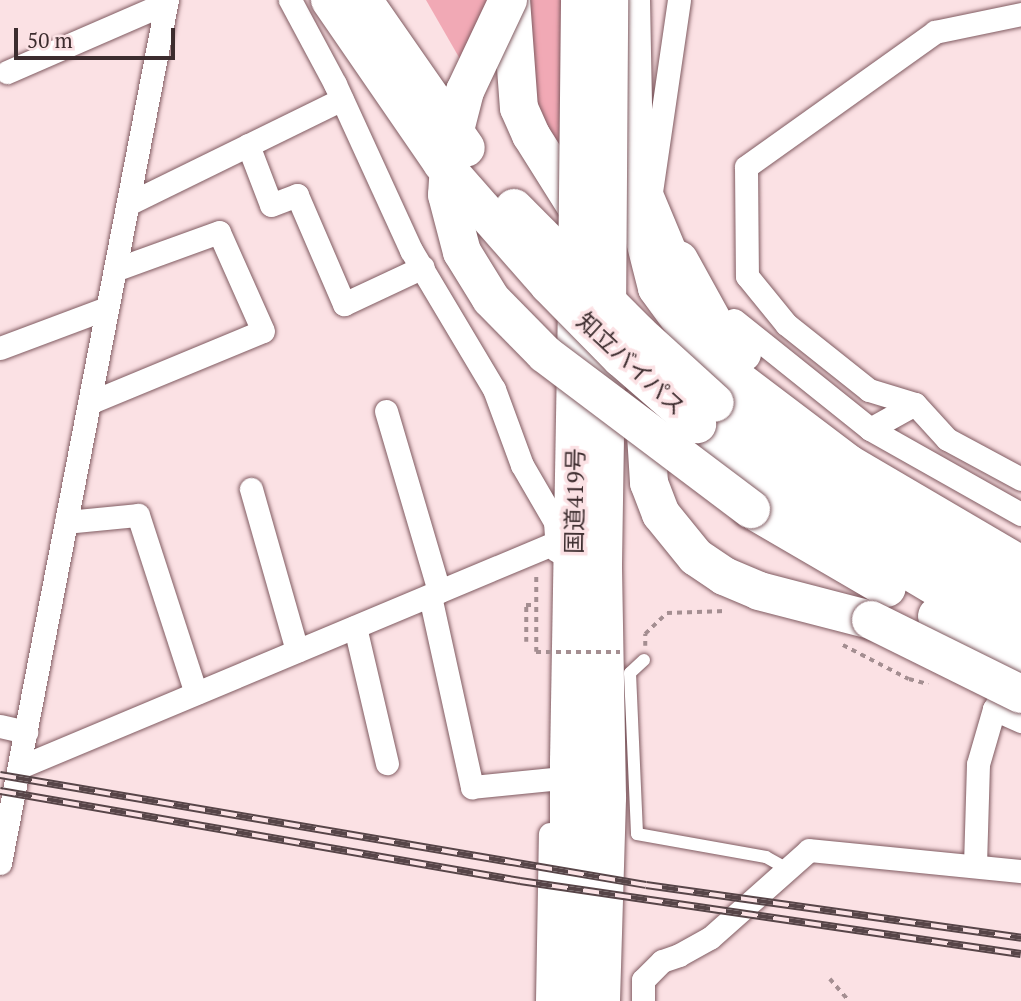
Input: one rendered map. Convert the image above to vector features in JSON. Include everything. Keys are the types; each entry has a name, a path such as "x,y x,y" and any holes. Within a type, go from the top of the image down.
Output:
{"highway":[{"name":"知立バイパス","path":"330,0 442,163 548,285 621,358 764,478 953,597 1021,631"},
{"name":"知立バイパス","path":"363,0 458,138 517,212 637,332 715,403 777,449 958,564 1021,595"},
{"path":"510,0 519,108 531,135 611,262 632,309 643,360 649,484 661,514 696,557 724,576 759,592 871,620 1008,701"},
{"path":"510,0 466,91 450,150 447,195 462,252 491,299 545,354 751,509 1021,663"},
{"name":"国道419号","path":"569,1001 569,761 580,0"},
{"name":"国道419号","path":"609,0 603,565 607,797 617,1001"},
{"path":"631,0 634,156 641,225 657,288 689,332 722,368 828,448 883,485 1021,565"},
{"path":"679,260 716,327 759,369 820,416 953,506 1021,542"},
{"name":"国道419号","path":"601,1001 607,797"}],"street":[{"path":"290,0 342,99 411,250 495,388 522,465 555,522 557,542 547,1001"},
{"path":"679,0 650,193 679,260 740,328 870,429 1021,514"},
{"path":"7,72 167,1"},
{"path":"0,863 3,832 20,766 167,1"},
{"path":"1021,14 935,32 746,167 747,276 786,324 869,390 915,404 947,439 1021,479"},
{"path":"128,204 342,99"},
{"path":"248,145 271,205 297,195 344,304 423,267"},
{"path":"89,403 263,331 219,232 117,269"},
{"path":"0,348 107,307"},
{"path":"870,429 915,404"},
{"path":"386,411 434,594 472,787 552,779"},
{"path":"251,489 298,651"},
{"path":"66,522 138,515 196,693"},
{"path":"20,766 557,542"},
{"path":"355,627 387,763"},
{"path":"975,865 978,764 1008,701 1021,663"},
{"path":"1008,701 1021,721"},
{"path":"0,726 26,732"},
{"path":"643,1001 643,979 662,961 710,938 808,850 900,862 975,865 1021,871"}],"lane":[{"path":"644,660 630,673 637,834 765,857 786,868"}],"path":[{"path":"536,576 536,652 621,652"},
{"path":"526,642 526,606 536,606"},
{"path":"644,660 645,634 667,613 733,611"},
{"path":"835,641 909,679 932,684"},
{"path":"830,979 849,1001"}],"shaded area":[{"path":"426,0 491,0 464,66"},
{"path":"531,0 569,0 563,152 532,110 518,33"}],"railway":[{"path":"0,775 646,885 1021,938"},
{"path":"0,791 520,881 1021,954"}]}
